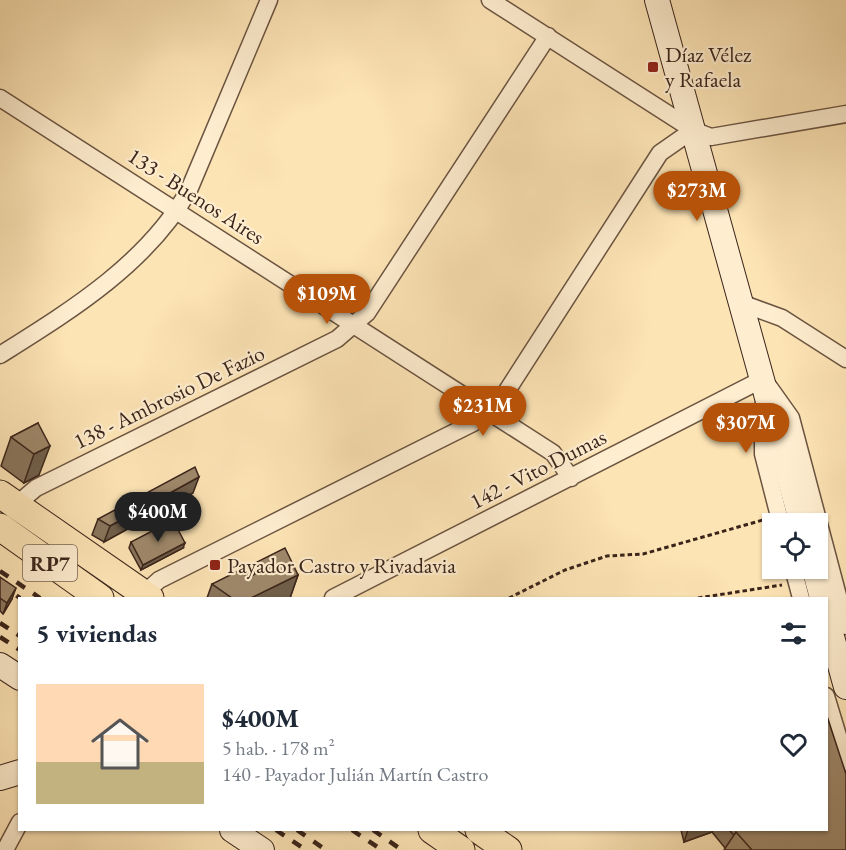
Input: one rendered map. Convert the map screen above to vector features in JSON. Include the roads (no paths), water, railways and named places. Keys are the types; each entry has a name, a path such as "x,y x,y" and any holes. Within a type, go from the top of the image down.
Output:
{"main road":[{"path":"657,0 799,513"},
{"name":"RP7","path":"8,499 144,597"},
{"name":"RP7","path":"0,526 99,597"},
{"path":"801,580 821,597"},
{"path":"828,622 844,681"},
{"path":"0,665 18,677"},
{"path":"0,778 18,773"},
{"path":"234,831 262,850"},
{"path":"480,831 507,850"}],"street":[{"path":"0,355 75,308 101,288 166,225 177,211 189,190 269,0"},
{"path":"490,0 693,130 711,137 846,114"},
{"name":"138 - Ambrosio De Fazio","path":"8,499 36,488 337,339 355,325 368,313 548,36"},
{"name":"133 - Buenos Aires","path":"0,98 553,453 571,478"},
{"path":"144,597 159,580 463,428 489,412 507,390 660,153 693,130"},
{"path":"741,303 782,318 846,359"},
{"path":"763,378 763,454 778,513"},
{"path":"763,378 790,418 846,626"},
{"name":"142 - Vito Dumas","path":"335,597 763,378"},
{"path":"828,701 846,762"},
{"path":"5,850 18,826"}],"railway":[{"path":"0,571 39,597"},
{"path":"0,584 19,597"},
{"path":"0,623 18,635"},
{"path":"0,637 18,649"},
{"path":"278,831 306,850"},
{"path":"298,831 326,850"},
{"path":"354,831 382,850"},
{"path":"374,831 402,850"}],"place":[{"name":"Díaz Vélez y Rafaela","path":"653,67"},
{"name":"Payador Castro y Rivadavia","path":"215,565"}]}
